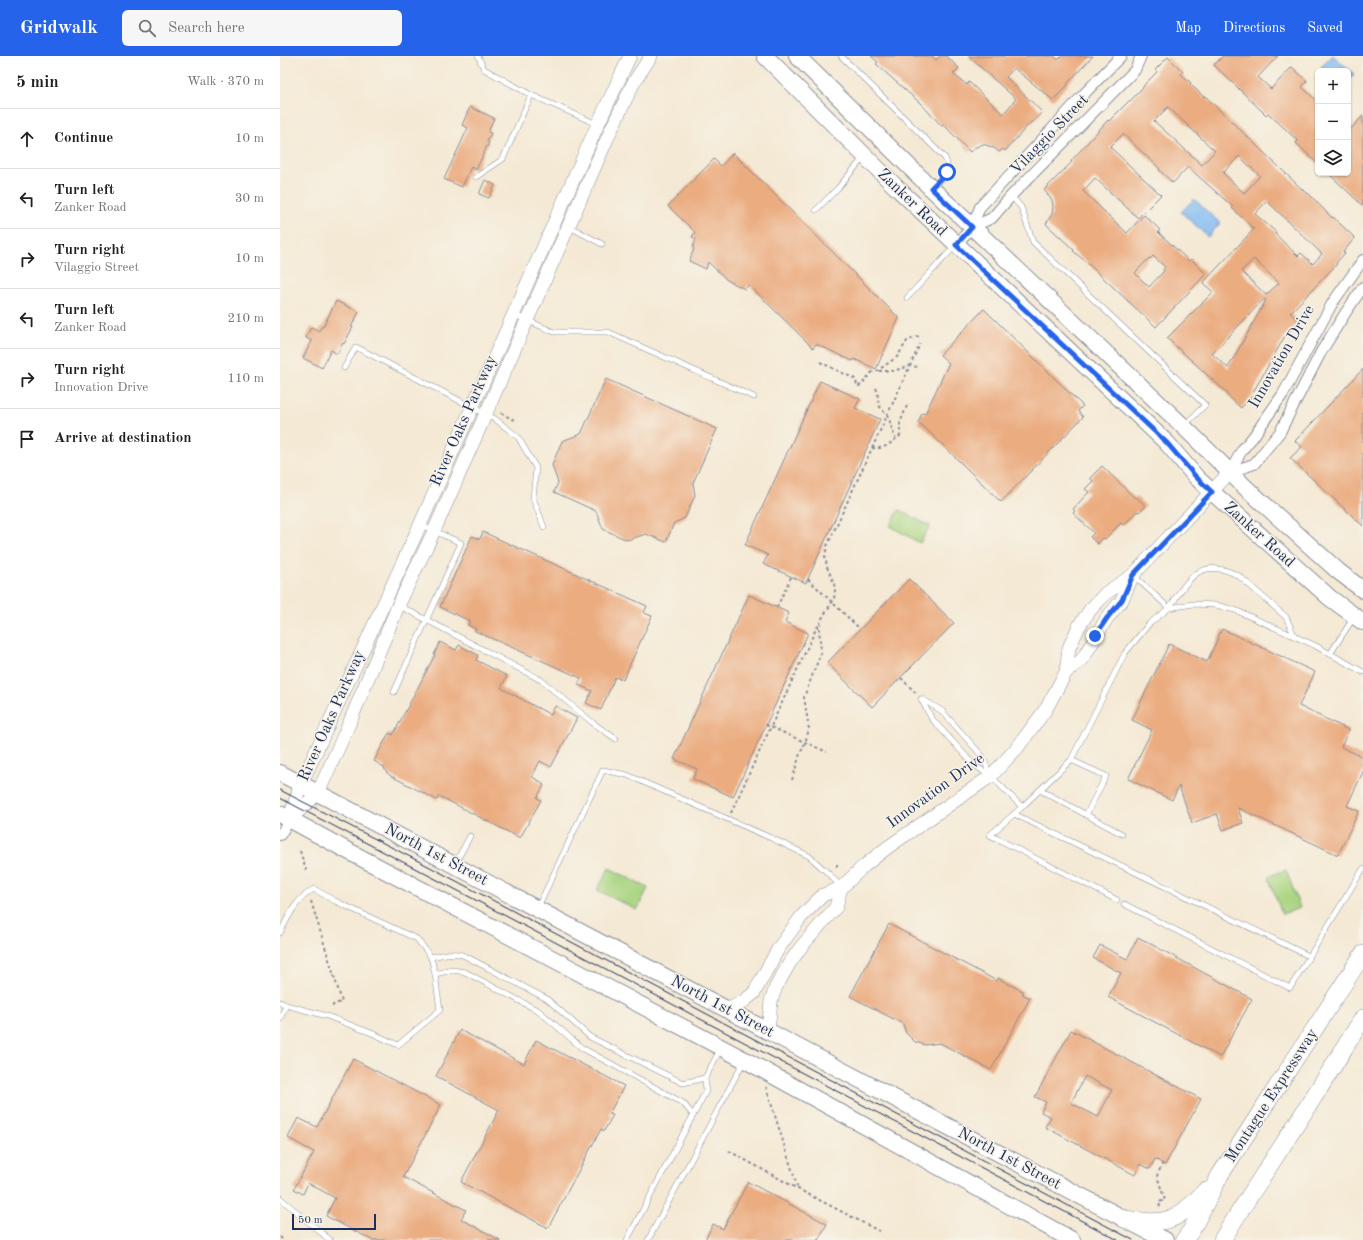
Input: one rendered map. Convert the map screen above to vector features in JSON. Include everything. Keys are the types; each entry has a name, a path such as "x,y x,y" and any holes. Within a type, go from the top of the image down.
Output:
{"highway":[{"name":"Montague Expressway","path":"1184,1240 1191,1231 1220,1175 1363,954"},
{"path":"1222,1240 1363,1018"},
{"path":"1124,1219 1148,1223 1164,1222 1175,1218 1191,1206 1220,1175"}],"main road":[{"name":"Zanker Road","path":"765,56 956,245 1167,443 1196,477 1310,581 1359,619"},
{"name":"Zanker Road","path":"804,60 931,188 1184,426 1230,472 1338,571 1363,590"},
{"name":"North 1st Street","path":"280,773 768,1032 1165,1240"},
{"path":"285,816 745,1060 1072,1240"}],"street":[{"name":"River Oaks Parkway","path":"285,816 420,525 555,220 630,56"},
{"name":"River Oaks Parkway","path":"285,816 318,793 349,724 398,606 492,412 528,321 611,130 634,82 651,56"},
{"name":"Vilaggio Street","path":"956,245 972,227 980,207 1121,56"},
{"name":"Vilaggio Street","path":"972,227 992,218 1011,196 1135,70 1140,56"},
{"path":"555,220 569,227"},
{"name":"Innovation Drive","path":"728,1010 744,1001 754,993 778,949 801,917 823,895 841,888 864,866 888,847 991,776 1017,748 1046,709 1066,672 1069,648 1079,626 1090,610 1106,593 1133,575 1230,472 1242,450 1283,394 1333,302 1363,260"},
{"name":"Innovation Drive","path":"1230,472 1254,464 1280,432 1322,352 1363,287"},
{"name":"Innovation Drive","path":"1066,672 1082,660 1107,618 1122,600 1133,575"},
{"path":"280,835 285,816"},
{"path":"768,1032 771,1001 776,987 801,946 836,907 841,888"}],"lane":[{"path":"478,56 484,69 531,95 611,130"},
{"path":"841,56 945,158 948,165 947,172 931,188"},
{"path":"476,177 503,159 531,95"},
{"path":"816,210 838,188 865,156"},
{"path":"1011,196 1021,207 1033,242 1205,405 1184,426"},
{"path":"569,227 602,244"},
{"path":"907,298 956,245"},
{"path":"514,314 554,332 608,332 754,397"},
{"path":"344,368 356,347 473,406 492,412 495,419 518,437 536,468 533,498 544,527"},
{"path":"394,692 461,543 420,525"},
{"path":"1117,900 990,835 1071,760 1125,653 1149,624 1169,608 1199,572 1211,569 1223,570 1240,576 1286,617 1295,637"},
{"path":"1133,575 1169,608"},
{"path":"385,600 541,680 593,723 616,739"},
{"path":"1169,608 1193,604 1216,605 1235,610 1295,637 1363,672"},
{"path":"1330,654 1359,619"},
{"path":"921,699 932,719 974,765 991,776 1022,807"},
{"path":"921,699 942,711 983,757 991,776"},
{"path":"1071,760 1106,776 1086,815"},
{"path":"537,909 603,770 627,775 809,856 829,874 841,888"},
{"path":"1040,790 1122,834"},
{"path":"1014,814 1309,956"},
{"path":"454,865 470,836"},
{"path":"1124,904 1290,988 1363,869"},
{"path":"280,933 295,905 307,893 314,889 335,901 417,939 431,957 440,1010 398,1045 327,1016 280,1002"},
{"path":"431,957 451,953 458,953 465,956 547,999 590,1037 683,1083 705,1078"},
{"path":"435,974 452,970 465,972 539,1011 582,1048 683,1103 693,1115"},
{"path":"280,1019 286,1005"},
{"path":"627,1240 706,1091 705,1078 722,1048"},
{"path":"648,1240 745,1060"},
{"path":"280,1198 330,1240"}],"path":[{"path":"820,362 855,379 858,387 871,373 877,371 897,357 907,341 919,336"},
{"path":"729,820 815,631 834,599 835,590 832,575 827,567 825,556 827,546 920,344"},
{"path":"877,371 893,371 910,366 920,367"},
{"path":"876,388 879,394 879,405 887,415 890,421 890,428 896,438"},
{"path":"872,448 878,449 885,447 900,436 900,423 908,403"},
{"path":"492,412 514,420"},
{"path":"777,607 791,577"},
{"path":"808,579 860,629"},
{"path":"792,780 809,729 804,698 821,652 819,629 822,620"},
{"path":"901,678 921,699"},
{"path":"766,725 827,752"},
{"path":"300,851 306,870"},
{"path":"311,898 342,1002 334,1004 332,1007"},
{"path":"766,1086 798,1189"},
{"path":"729,1151 881,1232"},
{"path":"1161,1211 1159,1202 1165,1200 1156,1176 1163,1162"},
{"path":"280,1237 283,1240"}],"green space":[{"path":"899,510 930,526 920,543 890,526"},
{"path":"609,868 648,888 637,910 597,890"},
{"path":"1286,870 1300,908 1282,914 1268,876"}],"water":[{"path":"1331,56 1334,56 1347,68 1322,68 1321,67"},
{"path":"1194,199 1220,223 1208,237 1181,212"}],"building":[{"path":"871,56 932,56 936,60 940,56 946,56 959,68 953,74 967,85 969,82 1003,114 1016,99 968,56 1054,56 1058,60 1062,56 1093,56 1053,100 1014,68 1006,77 1042,112 1005,151 1003,149 999,152 994,148 983,144 974,148 970,152 944,125 942,126 920,103 876,64 878,62"},
{"path":"1223,56 1278,56 1258,77 1271,89 1292,67 1307,81 1302,87 1315,99 1315,161 1296,143 1298,141 1268,113 1266,115 1214,65"},
{"path":"1168,57 1183,72 1181,74 1191,83 1190,84 1204,97 1205,96 1307,194 1308,193 1332,218 1333,217 1355,238 1343,252 1345,253 1336,263 1337,264 1290,313 1299,321 1285,336 1252,394 1253,395 1241,408 1227,395 1227,393 1167,338 1213,292 1203,283 1254,229 1232,208 1233,207 1188,167 1173,183 1123,134 1110,147 1161,195 1138,218 1095,178 1083,191 1127,233 1144,215 1160,230 1158,232 1189,261 1191,259 1206,274 1156,327 1073,251 1074,250 1046,224 1052,214 1053,207 1052,200 1044,190 1072,162 1071,161 1108,120 1109,121 1130,101 1157,72 1155,70","holes":["1168,107 1215,151 1202,165 1154,121","1239,156 1260,176 1244,193 1223,173","1267,201 1322,254 1313,264 1301,253 1298,256 1275,234 1276,232 1255,214","1153,256 1165,267 1163,270 1164,271 1149,287 1135,273 1149,258 1150,259","1254,259 1279,283 1266,295 1241,271","1264,299 1266,300 1228,368 1212,354"]},
{"path":"470,107 494,118 488,132 491,133 487,141 489,142 476,170 471,167 462,187 444,179 468,128 462,125"},
{"path":"1363,116 1363,206 1331,176 1351,176 1351,129"},
{"path":"733,153 899,318 876,369 854,359 853,361 816,344 813,348 749,285 745,289 727,280 708,262 706,269 689,261 694,249 693,247 696,239 692,237 695,232 668,206 714,159 721,166"},
{"path":"485,180 495,185 489,198 479,194"},
{"path":"336,301 359,312 344,344 343,343 337,354 331,350 322,368 303,358 312,341 306,338 311,327 319,331 321,327 323,327"},
{"path":"984,309 1083,406 1078,411 1083,417 1001,502 923,426 918,423 922,413 925,414 949,363 940,355"},
{"path":"1363,369 1363,526 1290,458 1302,447 1295,441"},
{"path":"606,379 717,429 693,483 695,495 685,518 674,523 666,542 646,534 627,540 603,529 596,511 554,492 558,483 552,465 562,441 581,434"},
{"path":"820,381 860,399 855,408 880,419 806,583 763,564 768,555 745,545"},
{"path":"1102,466 1135,498 1136,497 1146,506 1139,512 1137,511 1124,525 1121,523 1098,544 1090,537 1094,533 1073,513 1075,511 1073,509 1089,492 1085,489 1093,481 1090,478"},
{"path":"483,532 647,606 644,613 652,616 623,680 615,677 601,710 586,703 592,691 578,685 581,678 475,631 476,629 468,625 470,621 440,607 472,536 480,539"},
{"path":"909,579 954,623 872,707 827,663"},
{"path":"749,595 789,613 785,622 808,633 733,797 693,779 697,769 674,759"},
{"path":"1222,629 1315,672 1299,706 1349,730 1341,747 1363,757 1363,772 1347,806 1359,811 1338,855 1238,808 1243,823 1223,830 1217,814 1192,823 1179,786 1172,800 1128,779 1152,730 1132,720 1169,644 1207,662"},
{"path":"440,642 456,650 459,645 478,655 476,660 507,676 501,688 551,715 555,706 577,718 551,767 540,761 532,777 544,785 537,798 541,800 520,838 439,796 437,800 391,776 386,772 384,767 374,761 389,733 393,735 435,655"},
{"path":"889,924 997,981 998,978 1024,992 1022,994 1030,998 991,1070 940,1043 925,1045 915,1042 906,1033 903,1024 850,996"},
{"path":"1138,937 1252,999 1220,1057 1108,997 1121,973 1093,958 1100,945 1127,959"},
{"path":"460,1030 524,1064 536,1040 624,1086 609,1114 613,1115 604,1131 601,1129 548,1228 461,1182 499,1110 436,1076"},
{"path":"1071,1030 1201,1099 1165,1165 1155,1159 1150,1169 1140,1164 1135,1175 1045,1127 1051,1117 1041,1112 1046,1102 1035,1097","holes":["1085,1076 1112,1090 1098,1117 1071,1103"]},
{"path":"353,1059 441,1105 403,1177 466,1210 461,1219 500,1240 372,1240 326,1216 335,1198 308,1183 303,1194 294,1189 314,1152 288,1138 298,1118 317,1127"},
{"path":"748,1182 827,1224 818,1240 705,1240 713,1224 723,1229"}],"tram line":[{"path":"280,790 430,867 1133,1240"},
{"path":"280,798 1118,1240"}],"route":[{"path":"947,172 931,188 972,227 956,245 1167,443 1196,477 1212,492 1133,575 1122,600 1107,618 1095,636"}]}
